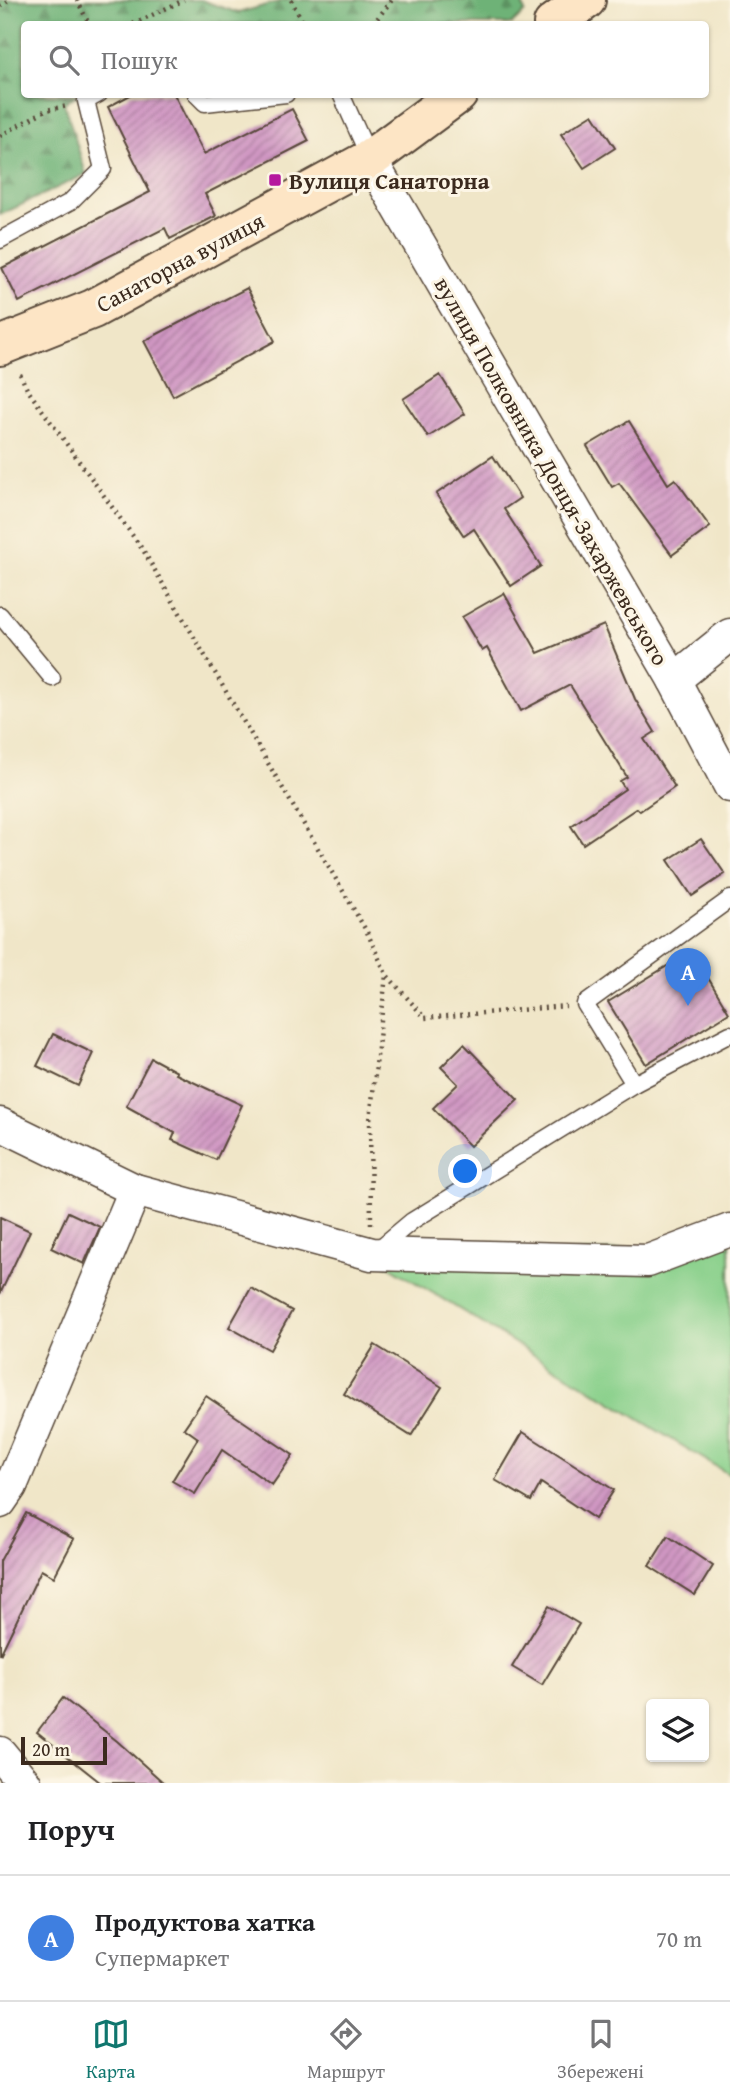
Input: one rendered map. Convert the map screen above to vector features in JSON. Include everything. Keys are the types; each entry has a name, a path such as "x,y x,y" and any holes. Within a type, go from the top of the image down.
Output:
{"main road":[{"path":"557,21 586,0"},
{"name":"Санаторна вулиця","path":"3,345 93,309 370,159 453,98"}],"street":[{"name":"вулиця Полковника Донця-Захаржевського","path":"370,159 674,680 730,786"},
{"path":"674,680 730,635"},
{"path":"0,1124 135,1190 372,1254 648,1261 730,1230"},
{"path":"0,1502 11,1486 135,1190"},
{"path":"0,1753 24,1783"}],"lane":[{"path":"0,240 70,202 103,169 92,98"},
{"path":"200,98 205,103 250,98"},
{"path":"343,98 370,159"},
{"path":"0,615 52,678"},
{"path":"634,1084 585,1004 730,899"},
{"path":"372,1254 412,1221 634,1084 730,1034"}],"path":[{"path":"0,6 9,0"},
{"path":"78,0 88,21"},
{"path":"139,21 184,0"},
{"path":"291,0 302,21"},
{"path":"375,21 392,0"},
{"path":"0,136 46,110 92,98"},
{"path":"3,345 27,389 143,550 368,932 386,974 425,1018 585,1004"},
{"path":"372,1254 370,1120 386,974"}],"green space":[{"path":"0,0 201,0 238,13 285,0 521,0 525,12 515,21 21,21 21,98 72,98 64,103 86,174 0,215"},
{"path":"730,1243 730,1475 384,1263"}],"building":[{"path":"125,98 176,98 204,154 292,109 309,141 205,194 216,216 170,239 165,228 19,302 2,268 150,192 108,107"},
{"path":"593,114 615,148 584,168 561,134"},
{"path":"247,288 275,341 173,396 144,341"},
{"path":"440,375 465,414 428,437 403,399"},
{"path":"629,421 668,484 675,479 710,527 672,555 619,483 612,487 587,446"},
{"path":"493,456 520,498 504,509 541,566 511,586 474,529 464,536 436,494"},
{"path":"504,593 538,653 604,625 635,699 655,732 644,739 675,787 640,811 637,808 583,844 571,826 625,789 620,781 627,777 570,685 521,711 487,648 482,651 462,617"},
{"path":"701,839 725,874 692,896 668,860"},
{"path":"692,951 729,1013 646,1064 608,1002"},
{"path":"53,1034 93,1053 78,1086 37,1066"},
{"path":"464,1044 518,1100 470,1146 433,1108 458,1084 441,1067"},
{"path":"151,1058 177,1072 176,1074 242,1105 216,1160 172,1140 175,1133 126,1106"},
{"path":"68,1212 100,1227 84,1264 51,1248"},
{"path":"0,1217 30,1231 0,1294"},
{"path":"251,1288 292,1311 270,1350 229,1327"},
{"path":"375,1345 442,1387 411,1436 344,1394"},
{"path":"206,1396 293,1455 272,1485 222,1450 195,1494 172,1481 198,1438 184,1428"},
{"path":"523,1432 614,1490 595,1519 541,1483 531,1501 495,1480"},
{"path":"26,1513 74,1539 54,1577 41,1570 0,1655 0,1561"},
{"path":"668,1536 713,1566 695,1595 649,1566"},
{"path":"549,1606 579,1624 542,1685 512,1667"},
{"path":"63,1698 164,1783 101,1783 37,1732"}],"place":[{"name":"Вулиця Санаторна","path":"275,180"},
{"name":"Продуктова хатка","path":"688,1006"}]}
